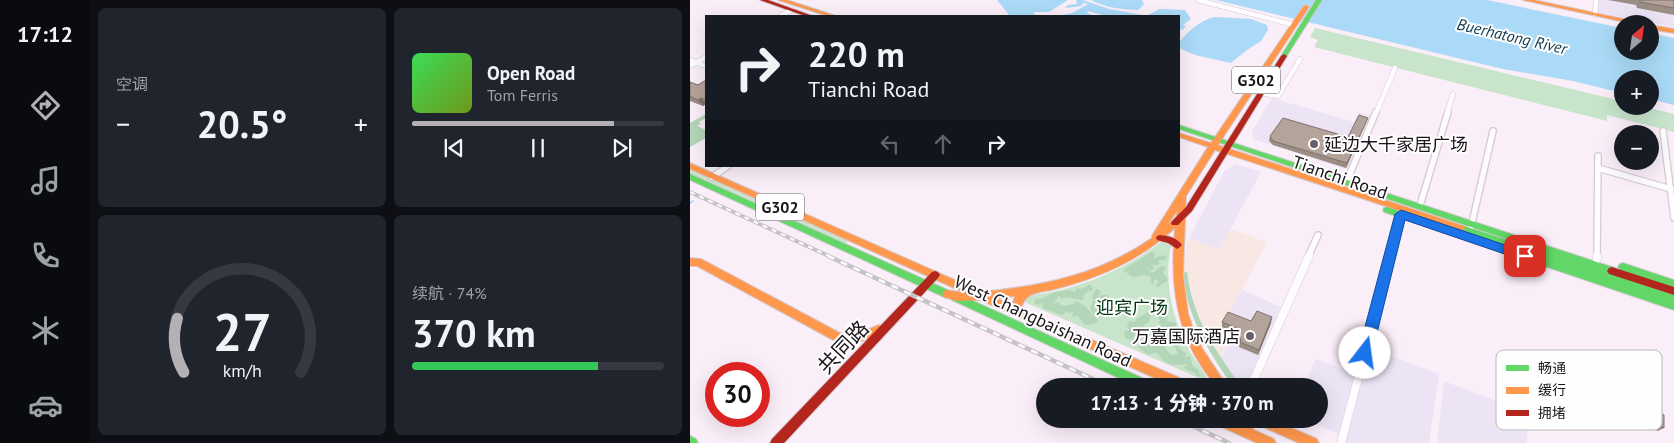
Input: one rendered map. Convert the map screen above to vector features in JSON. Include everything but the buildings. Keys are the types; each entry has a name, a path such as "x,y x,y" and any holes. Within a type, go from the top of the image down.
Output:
{"main road":[{"path":"763,0 807,15"},
{"path":"780,0 830,15"},
{"name":"G302","path":"954,297 983,296 1030,290 1069,282 1098,272 1160,238 1189,209 1262,93 1311,0"},
{"name":"G302","path":"1144,248 1158,234 1215,143 1298,25 1320,0"},
{"path":"1518,0 1614,20"},
{"path":"1526,0 1614,18"},
{"path":"1659,28 1674,31"},
{"name":"Tianchi Road","path":"1180,127 1215,143"},
{"name":"Tianchi Road","path":"1180,135 1228,147 1472,224 1674,291"},
{"name":"Tianchi Road","path":"1228,147 1240,143 1421,202 1472,224 1674,299"},
{"name":"Tianchi Road","path":"1228,147 1231,157 1674,306"},
{"name":"West Changbaishan Road","path":"690,166 1167,378"},
{"name":"West Changbaishan Road","path":"690,177 1130,378"},
{"path":"1182,196 1175,276 1180,308 1198,352 1216,378"},
{"path":"1178,234 1189,209"},
{"name":"Tianchi Road","path":"1472,224 1597,259 1674,284"},
{"path":"1160,238 1171,240 1177,245"},
{"path":"690,262 698,262 839,338 859,338 884,328"},
{"name":"共同路","path":"776,443 935,275"},
{"path":"1015,311 1018,298 1030,290"},
{"path":"1237,428 1270,443"},
{"path":"1246,428 1250,434"},
{"path":"1279,428 1313,443"}],"street":[{"path":"1198,0 1298,25"},
{"path":"1595,14 1596,0"},
{"path":"782,15 791,10"},
{"path":"690,66 705,58"},
{"path":"1262,93 1278,96 1300,59"},
{"path":"690,60 705,66"},
{"path":"1348,178 1395,68"},
{"path":"1421,202 1453,94"},
{"path":"1472,224 1493,130"},
{"path":"1663,131 1674,218"},
{"path":"1597,259 1598,156"},
{"path":"712,176 726,167"},
{"path":"1598,168 1671,189"},
{"path":"1341,443 1401,214"},
{"path":"1255,378 1318,235"}],"shaded area":[{"path":"1599,0 1674,0 1674,27 1659,24 1659,15 1614,15 1597,12"},
{"path":"1272,98 1354,122 1359,112 1371,116 1349,170 1253,139 1252,131"},
{"path":"1236,164 1261,172 1219,250 1189,238 1225,170"},
{"path":"1230,229 1267,242 1220,331 1232,336 1221,359 1207,337 1196,313 1187,273 1183,273 1183,260 1189,238 1219,250"},
{"path":"1242,290 1281,307 1250,378 1235,378 1221,359 1232,336 1220,331"},
{"path":"1370,348 1439,374 1429,443 1345,443"},
{"path":"1315,359 1356,374 1339,434 1325,428 1328,428 1328,378 1309,378"},
{"path":"1444,381 1496,401 1496,430 1527,430 1527,443 1437,443"}],"green space":[{"path":"1315,28 1614,99 1614,115 1659,115 1659,110 1674,114 1674,132 1659,128 1659,125 1646,125 1607,115 1607,121 1314,47 1318,40 1310,37"},
{"path":"705,115 705,119 699,122 701,124 697,126 705,130 705,139 690,147 690,123"},
{"path":"690,170 848,242 845,243 690,173"},
{"name":"迎宾广场","path":"1163,241 1171,246 1168,273 1174,314 1190,352 1206,378 1199,378 1022,301 1026,296 1063,290 1098,278 1147,252"},
{"path":"1151,252 1155,253 1154,258 1165,255 1167,257 1165,260 1159,260 1159,265 1152,265 1154,268 1151,270 1145,268 1153,273 1161,266 1166,267 1163,274 1168,280 1158,287 1156,286 1159,281 1155,279 1152,285 1150,276 1133,277 1123,270"},
{"path":"1187,272 1194,304 1206,332 1235,378 1227,378 1200,333 1189,304 1183,273"},
{"path":"1090,284 1093,289 1083,296 1084,300 1065,297 1062,299 1059,296 1053,304 1058,302 1062,306 1074,304 1076,301 1085,306 1098,320 1097,323 1085,325 1077,316 1072,317 1073,312 1069,313 1067,311 1062,315 1042,308 1043,302 1040,305 1034,303 1036,298 1042,299 1063,291 1075,292 1076,288 1082,289"},
{"path":"1096,289 1101,291 1098,298 1100,302 1105,302 1100,298 1101,295 1109,297 1109,306 1107,307 1109,311 1101,311 1105,316 1102,318 1093,314 1090,307 1094,300 1092,296"},
{"path":"1157,310 1168,315 1167,321 1176,323 1176,334 1182,338 1184,343 1179,348 1187,354 1184,357 1190,356 1193,367 1198,370 1200,376 1198,377 1196,373 1183,368 1187,364 1167,363 1157,352 1148,355 1139,348 1139,342 1142,341 1147,344 1154,338 1164,345 1170,355 1178,354 1174,346 1177,342 1174,341 1168,345 1163,342 1164,339 1171,336 1167,330 1160,328 1163,330 1162,334 1159,335 1156,328 1161,325 1158,323 1161,320 1154,315"},
{"path":"1148,312 1152,314 1148,323 1143,325 1148,330 1147,333 1136,333 1132,340 1125,338 1124,332 1130,330 1127,327 1129,321 1135,322 1136,319"}],"water":[{"path":"997,0 1068,0 1049,12 1033,12 1035,15 1009,15"},
{"path":"1076,0 1083,0 1109,9 1142,15 1102,15 1088,11 1087,13 1092,15 1063,15 1072,13 1088,4 1083,3 1081,6 1065,8 1068,5 1077,4"},
{"path":"1091,0 1142,0 1144,4 1138,10 1132,10 1120,9"},
{"name":"Buerhatong River","path":"1216,0 1487,0 1614,26 1614,60 1659,60 1659,35 1674,38 1674,105 1659,101 1659,70 1614,70 1614,91 1573,81 1503,69"},
{"path":"1160,9 1185,10 1191,19 1183,25 1186,26 1182,30 1180,29 1180,15 1148,15"},
{"path":"1214,17 1251,19 1267,25 1268,30 1261,41 1231,63 1195,55 1180,48 1180,41 1204,21"}],"railway":[{"path":"690,192 831,257"},
{"path":"828,256 1091,378"},
{"path":"1196,428 1229,443"}],"traffic: fast":[{"path":"1284,56 1319,0"},
{"path":"1180,127 1612,271"},
{"path":"690,177 947,294"},
{"path":"1387,210 1674,306"},
{"path":"1461,228 1674,299"},
{"path":"1623,267 1674,284"},
{"path":"955,297 1130,378"}],"traffic: slow":[{"path":"781,0 830,15"},
{"path":"1526,0 1614,18"},
{"path":"1156,236 1217,140 1306,7"},
{"path":"1659,28 1674,31"},
{"path":"1180,135 1461,228"},
{"path":"690,166 979,295"},
{"path":"1182,196 1178,275 1183,313 1198,351 1216,378"},
{"path":"947,294 957,297 969,297 1016,292 1041,288 1090,275 1136,254 1157,240 1175,223"},
{"path":"690,262 698,262 839,338 859,338 879,330"},
{"path":"1015,311 1019,298 1029,291"},
{"path":"983,297 1167,378"},
{"path":"1237,428 1270,443"},
{"path":"1246,428 1250,434"},
{"path":"1279,428 1313,443"}],"traffic: jam":[{"path":"763,0 807,15"},
{"path":"1175,223 1189,209 1284,56"},
{"path":"1160,238 1171,240 1177,245"},
{"path":"1612,271 1674,291"},
{"path":"776,443 935,275"}],"place":[{"name":"延边大千家居广场","path":"1314,144"},
{"name":"万嘉国际酒店","path":"1250,336"}],"route":[{"path":"1365,353 1401,214 1525,256"}]}
